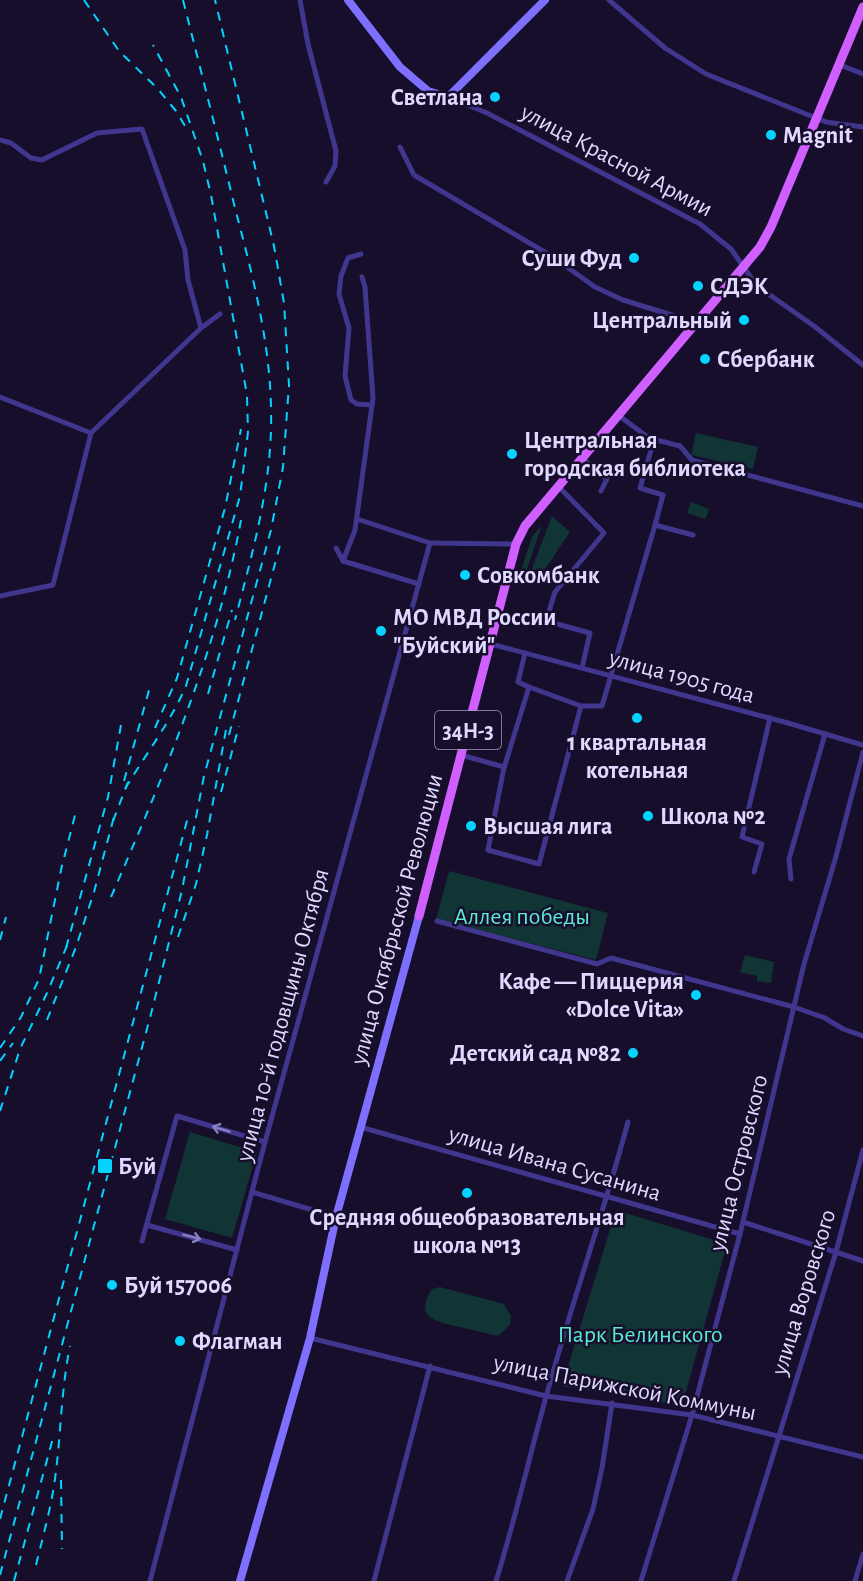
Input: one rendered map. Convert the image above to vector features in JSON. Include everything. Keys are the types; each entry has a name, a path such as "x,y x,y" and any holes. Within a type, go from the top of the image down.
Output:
{"main road":[{"name":"улица Октябрьской Революции","path":"419,916 516,544 525,526 760,247 771,227 863,7"}],"street":[{"path":"300,0 308,44 336,152 334,166 326,182"},
{"name":"улица Красной Армии","path":"348,0 400,67 428,91 487,113 672,208 731,249 758,286 863,365"},
{"path":"448,97 545,0"},
{"path":"609,0 664,48 720,80 836,125 863,127"},
{"path":"840,65 863,74"},
{"path":"0,140 11,143 31,158 42,160 98,133 142,129 185,250 188,280 201,328"},
{"path":"400,147 414,175 553,257 595,287 623,300 675,316 691,328"},
{"path":"361,254 348,258 341,276 339,294 349,328 345,376 351,400 357,405 372,405"},
{"path":"343,561 355,530 373,398 365,287 362,278"},
{"path":"0,596 53,585 91,433 201,328 220,314"},
{"path":"0,397 91,433"},
{"path":"618,416 649,438 680,447 692,460 863,506"},
{"path":"525,653 518,682 580,706 602,706 663,495 640,488 654,440"},
{"path":"582,458 607,479 601,491"},
{"path":"558,486 604,533 555,592 546,621 590,633 582,668"},
{"path":"357,519 430,543 516,544"},
{"path":"655,525 693,535"},
{"name":"улица 10-й годовщины Октября","path":"150,1580 265,1142 430,543"},
{"path":"336,548 343,561 418,584"},
{"name":"улица 1905 года","path":"491,644 863,745"},
{"path":"529,687 504,768 488,850 539,864 580,706"},
{"path":"754,873 762,844 742,837 770,718"},
{"path":"791,879 789,859 825,734"},
{"name":"улица Островского","path":"641,1581 692,1414 743,1222 794,1006 863,752"},
{"path":"461,755 504,768"},
{"name":"улица Октябрьской Революции","path":"240,1581 310,1338 336,1217 419,916"},
{"path":"437,921 597,964 611,958 794,1006 863,1036"},
{"path":"142,1241 177,1116 265,1142"},
{"path":"496,1581 546,1395 608,1197 628,1122"},
{"name":"улица Ивана Сусанина","path":"360,1127 740,1234"},
{"name":"улица Воровского","path":"734,1581 836,1252 863,1150"},
{"path":"252,1192 336,1217"},
{"path":"743,1222 863,1261"},
{"path":"147,1225 237,1250"},
{"name":"улица Парижской Коммуны","path":"310,1338 546,1395 692,1414 863,1457"},
{"path":"374,1581 430,1366"},
{"path":"567,1581 593,1509 612,1403"},
{"path":"855,1581 863,1554"},
{"path":"150,1580 159,1581"}],"green space":[{"path":"696,433 758,447 753,469 691,455"},
{"path":"691,502 709,509 706,519 687,513"},
{"path":"552,516 570,532 535,584 527,581"},
{"path":"542,525 524,578 519,576 532,537"},
{"name":"Аллея победы","path":"449,871 608,913 596,960 436,919"},
{"path":"745,955 774,962 771,983 757,981 757,976 740,972"},
{"path":"190,1132 257,1152 232,1238 165,1219"},
{"name":"Парк Белинского","path":"616,1210 727,1244 682,1406 562,1386"},
{"path":"440,1287 504,1304 511,1316 510,1325 498,1336 451,1325 430,1317 425,1306 427,1299 432,1289"}],"railway":[{"path":"84,0 119,51 158,89 176,111 188,131"},
{"path":"183,0 254,285 268,359 271,409 269,463 255,542 235,620"},
{"path":"0,1575 151,1014 182,890 204,776 271,530 283,467 289,385 284,303 274,246 215,0"},
{"path":"125,789 165,726 186,686 240,496 248,432 247,395 203,161 181,97 153,45"},
{"path":"155,728 177,678 225,508 241,429"},
{"path":"111,897 187,712 218,617 241,520"},
{"path":"229,735 280,545"},
{"path":"208,694 232,610"},
{"path":"124,781 151,683"},
{"path":"178,937 196,884 227,724"},
{"path":"66,948 108,797 121,725"},
{"path":"221,792 239,726"},
{"path":"113,821 128,782"},
{"path":"47,1020 76,947 94,892 115,813"},
{"path":"0,1048 21,1017 39,979 61,870 75,815"},
{"path":"0,1519 188,817"},
{"path":"0,940 6,917"},
{"path":"0,1111 20,1049 69,941"},
{"path":"0,1061 13,1043"},
{"path":"36,1565 53,1490 70,1346"},
{"path":"14,1581 53,1438"},
{"path":"61,1480 62,1549"}],"place":[{"name":"Светлана","path":"495,97"},
{"name":"Magnit","path":"771,135"},
{"name":"Суши Фуд","path":"634,258"},
{"name":"СДЭК","path":"698,286"},
{"name":"Центральный","path":"744,320"},
{"name":"Сбербанк","path":"705,359"},
{"name":"Центральная городская библиотека","path":"512,454"},
{"name":"Совкомбанк","path":"465,575"},
{"name":"МО МВД России \"Буйский\"","path":"381,631"},
{"name":"1 квартальная котельная","path":"637,718"},
{"name":"Школа №2","path":"648,816"},
{"name":"Высшая лига","path":"471,826"},
{"name":"Кафе — Пиццерия «Dolce Vita»","path":"696,995"},
{"name":"Детский сад №82","path":"633,1053"},
{"name":"Буй","path":"105,1166"},
{"name":"Средняя общеобразовательная школа №13","path":"467,1193"},
{"name":"Буй 157006","path":"112,1285"},
{"name":"Флагман","path":"180,1341"}]}
